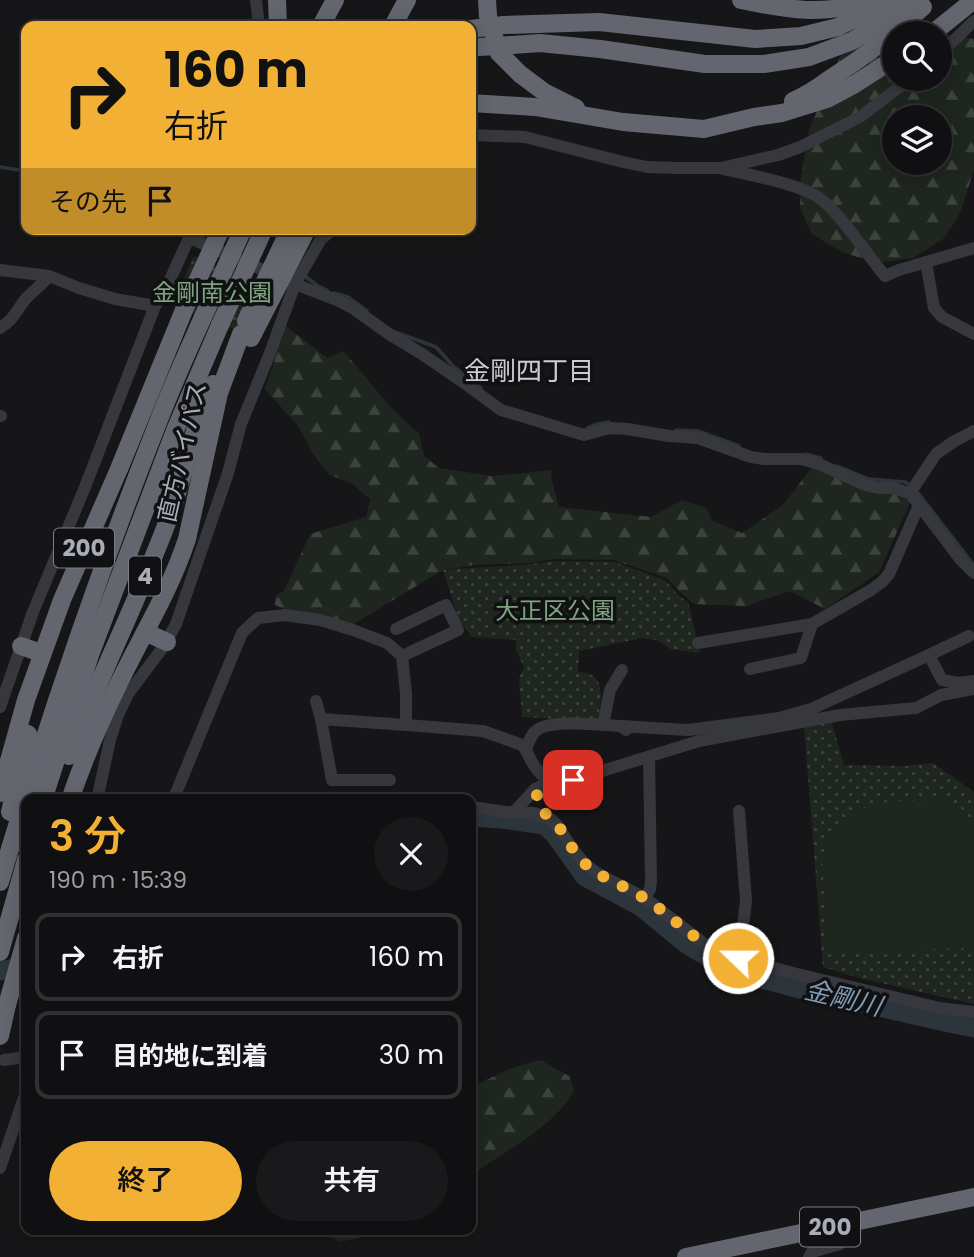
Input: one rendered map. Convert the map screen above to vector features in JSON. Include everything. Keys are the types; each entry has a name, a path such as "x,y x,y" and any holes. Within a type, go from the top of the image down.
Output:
{"highway":[{"path":"277,0 278,21"},
{"path":"324,21 335,0"},
{"path":"396,21 407,0"},
{"path":"487,0 488,16 499,53 520,74 544,92 581,110 623,122"},
{"path":"741,0 808,11 848,9 875,0"},
{"path":"476,28 599,22 755,39 801,36 838,27 893,0"},
{"path":"476,48 540,43 705,64 764,64 809,57 852,41 920,0"},
{"path":"754,117 805,96 853,65 930,0"},
{"path":"951,21 974,0"},
{"path":"476,103 535,107 623,122 704,129 782,113 827,99 882,67"},
{"path":"184,310 212,235"},
{"name":"直方バイパス","path":"0,793 41,653 184,310 218,235"},
{"path":"27,794 114,535 158,422 240,235"},
{"path":"45,794 90,655 176,428 261,235"},
{"name":"直方バイパス","path":"72,794 117,687 171,582 187,539 216,407 233,351 246,336 288,235"},
{"path":"187,539 204,499 214,464 220,426 246,336 304,235"},
{"name":"4","path":"55,794 79,730 172,510 201,412 212,386 233,351"},
{"path":"0,871 10,810 34,709 119,469"},
{"path":"145,632 167,642"},
{"path":"21,646 41,653"},
{"path":"0,882 21,811"},
{"path":"1,949 21,879"},
{"path":"14,905 21,888"},
{"path":"0,1036 21,956"},
{"name":"200","path":"686,1257 974,1198"}],"street":[{"path":"256,0 258,21"},
{"path":"952,42 974,21"},
{"path":"476,135 525,137 647,167 721,168 800,147 860,117 894,91"},
{"path":"721,168 815,194 834,211 885,276 974,248"},
{"path":"0,707 33,612 155,306 164,293 191,235"},
{"path":"196,235 295,284 355,309 502,410 584,436 609,428 698,438 751,457 801,459 865,485 910,492 961,561 974,573"},
{"path":"98,794 118,715 128,694 167,642 176,624 228,473 241,424 295,284 321,239 326,235"},
{"path":"926,262 934,308 942,317 974,334"},
{"path":"0,270 49,276 115,299 155,306"},
{"path":"0,328 10,322 24,300 42,286 49,276"},
{"path":"910,492 936,454 974,431"},
{"path":"698,643 811,624 871,590 889,574 919,505"},
{"path":"396,629 446,605 458,630 402,656"},
{"path":"175,794 242,633 258,618 285,615 320,620 353,629 387,643 402,656 406,693 405,725"},
{"path":"750,669 801,658 811,624"},
{"path":"526,749 539,728 558,724 688,730 794,715 969,636"},
{"path":"929,655 942,680 974,681"},
{"path":"603,725 610,690 622,670"},
{"path":"515,811 544,785 573,780 699,741 840,715 916,708 941,695 974,689"},
{"path":"316,701 332,780 390,780"},
{"path":"321,719 482,731 522,745 544,785"},
{"path":"621,726 639,734 699,741"},
{"path":"645,898 650,890 651,880 649,757"},
{"path":"544,785 536,798 537,803 557,825 569,854 597,873 645,898 711,949 793,973 940,1007 974,1012"},
{"path":"476,808 534,813 551,819"},
{"path":"738,811 746,901 738,958"},
{"path":"1,949 21,950"},
{"path":"4,1060 21,1058"},
{"path":"0,1168 21,1107"},
{"path":"809,1257 812,1252 840,1244 846,1238 845,1223"}],"green space":[{"path":"859,23 882,26 882,91 952,91 952,36 974,39 974,169 957,219 943,239 913,258 876,263 842,252 812,234 800,208 801,177 809,130 842,52"},
{"name":"金剛南公園","path":"194,256 270,290 248,335 173,303"},
{"path":"286,326 327,358 343,351 389,405 419,433 424,456 439,468 492,476 552,470 551,477 559,507 651,517 682,500 706,508 713,521 742,533 783,505 813,466 906,496 910,503 879,572 825,609 790,591 746,606 694,604 667,578 613,560 554,559 443,570 352,625 324,615 284,609 275,605 275,596 284,591 310,534 366,517 370,499 351,483 330,475 312,452 298,426 265,389"},
{"name":"大正区公園","path":"554,561 614,562 665,580 688,602 700,653 670,649 657,640 642,638 579,651 578,672 594,677 600,689 598,721 522,717 519,679 524,667 516,650 516,640 472,637 459,620 443,570"},
{"path":"831,720 844,765 906,766 933,763 974,792 974,1004 859,978 823,967 804,726"},
{"path":"941,800 962,809 974,829 974,948 828,952 822,863 828,842 834,833 859,810 869,806 895,801"},
{"path":"540,1060 569,1076 574,1090 556,1115 543,1126 476,1172 476,1085 512,1068"},
{"path":"326,1235 372,1235 340,1242"}],"waterway":[{"path":"0,167 21,170"},
{"path":"305,276 327,290"},
{"path":"334,293 348,297 367,311"},
{"path":"395,332 436,347 454,367 481,388"},
{"path":"587,428 609,422"},
{"path":"676,430 698,431 739,446"},
{"path":"805,454 821,458"},
{"path":"837,466 869,479 905,482 910,485"},
{"path":"916,490 973,564"},
{"name":"金剛川","path":"476,817 544,825 554,834 585,877 641,907 686,944 714,961 762,979 800,989 974,1028"},
{"name":"金剛川","path":"0,971 21,967"}],"district":[{"name":"金剛四丁目","path":"529,371"}],"route":[{"path":"573,780 540,786 536,798 541,809 557,825 585,864 645,898 711,949 738,958"}]}
